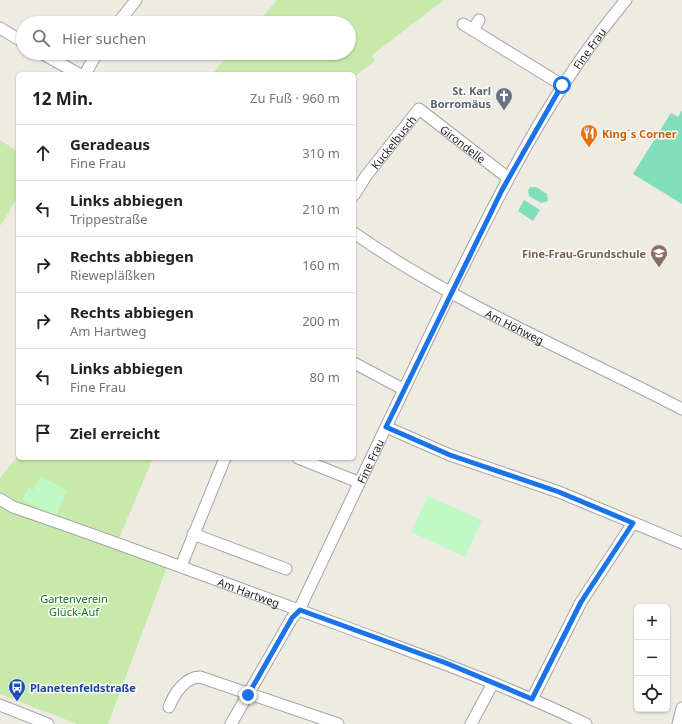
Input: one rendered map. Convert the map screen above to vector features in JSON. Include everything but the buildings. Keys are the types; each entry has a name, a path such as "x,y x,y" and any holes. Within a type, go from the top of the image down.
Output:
{"street":[{"path":"123,16 136,0"},
{"name":"Fine Frau","path":"231,724 292,618 300,610 358,482 508,178 562,85 582,55 626,0"},
{"path":"473,30 479,20"},
{"path":"463,24 562,85"},
{"path":"0,28 16,38"},
{"path":"54,60 75,72"},
{"path":"86,72 94,60"},
{"name":"Girondelle","path":"419,109 430,116 508,178"},
{"name":"Kuckelbusch","path":"356,192 366,176 419,109"},
{"name":"Am Höhweg","path":"356,234 377,249 451,292 682,409"},
{"path":"356,364 404,389"},
{"path":"386,427 450,455 559,492 682,543"},
{"path":"181,566 224,460"},
{"path":"303,460 358,482"},
{"name":"Am Hartweg","path":"0,499 13,507 181,566 446,663 532,699 586,724"},
{"path":"532,699 581,602 633,523"},
{"path":"193,534 286,569"},
{"path":"169,706 175,694 195,677 338,724"},
{"path":"471,724 493,683"},
{"path":"0,705 48,724"},
{"path":"678,724 682,708"}],"green space":[{"path":"277,0 444,0 372,55 375,61 356,75 356,72 214,72 224,60 356,60 356,16 263,16"},
{"path":"682,110 682,204 633,174 671,113 678,117"},
{"path":"0,140 16,151 16,200 0,226"},
{"path":"530,187 536,187 547,194 548,201 541,203 529,196 528,191"},
{"path":"524,200 540,210 533,221 518,211"},
{"name":"Gartenverein Glück-Auf","path":"16,458 16,460 152,460 117,543 168,564 108,724 77,724 0,694 0,478"},
{"path":"42,477 67,490 56,516 22,499 29,488 33,490"},
{"path":"428,496 482,520 465,557 411,532"}],"place":[{"name":"St. Karl Borromäus","path":"504,111"},
{"name":"King´s Corner","path":"589,148"},
{"name":"Fine-Frau-Grundschule","path":"659,268"},
{"name":"Planetenfeldstraße","path":"17,702"}],"route":[{"path":"248,695 292,618 300,610 446,663 532,699 581,602 633,523 559,492 450,455 386,427 502,190 562,85"}]}
